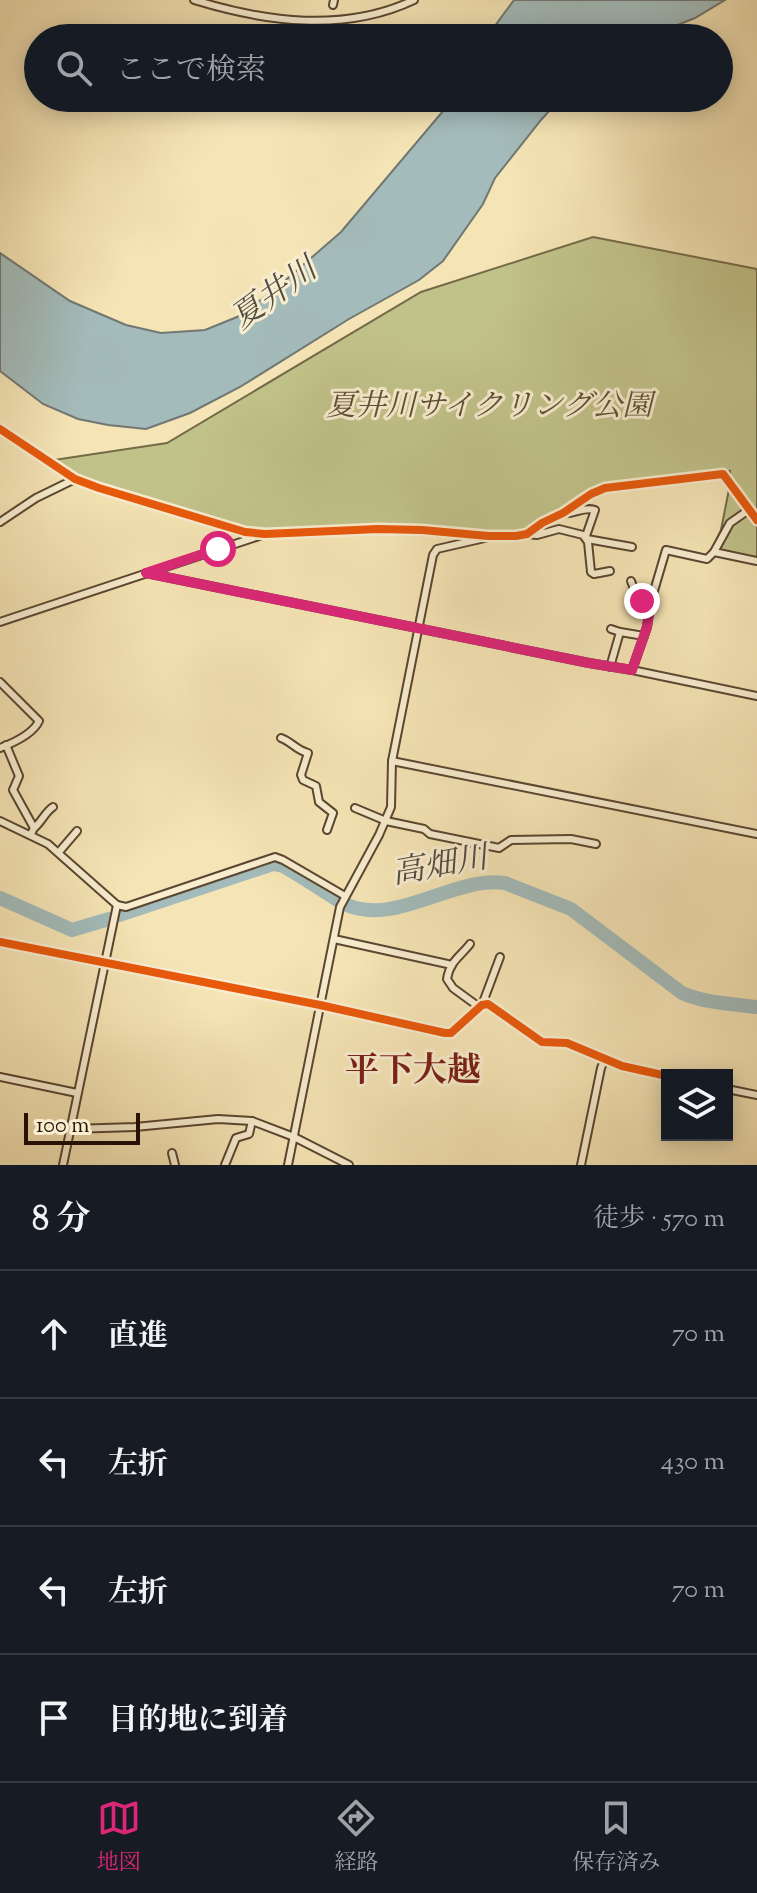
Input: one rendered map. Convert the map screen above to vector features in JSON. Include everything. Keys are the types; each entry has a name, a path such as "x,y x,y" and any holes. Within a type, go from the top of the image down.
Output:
{"street":[{"path":"194,0 284,19 320,22 368,16 414,0"},
{"path":"0,429 75,479 230,529 265,534 422,530 488,536 537,535 559,529 632,547"},
{"path":"527,534 605,488 723,474 757,520"},
{"path":"0,522 36,498 75,479"},
{"path":"563,513 589,508 595,510 587,538 591,572 610,571"},
{"path":"632,670 650,617 650,604 666,550 707,559 730,523 750,509"},
{"path":"0,622 265,534"},
{"path":"288,1165 340,907 391,807 392,761 435,551 488,536"},
{"path":"714,552 757,561"},
{"path":"146,573 757,696"},
{"path":"631,581 637,597 650,604"},
{"path":"611,629 644,636"},
{"path":"610,667 620,632"},
{"path":"0,682 39,721 37,727 3,747 19,776 13,790 32,831"},
{"path":"281,738 297,750 308,753 302,777 316,786 319,802 333,813"},
{"path":"392,761 757,834"},
{"path":"327,830 337,805"},
{"path":"32,831 53,807"},
{"path":"355,808 386,821 424,829 430,834 499,848 511,840 571,839 596,844"},
{"path":"0,821 32,831 117,905 126,907 275,857 344,897"},
{"path":"59,852 77,831"},
{"path":"63,1165 117,905"},
{"path":"334,939 452,965"},
{"path":"0,942 445,1033 451,1033 480,1006 500,957"},
{"path":"470,944 452,965 447,979 453,988 480,1006 493,1006 542,1042 567,1043 622,1066 661,1075"},
{"path":"581,1165 605,1059"},
{"path":"0,1077 77,1093"},
{"path":"733,1090 757,1095"},
{"path":"71,1129 218,1119 252,1121 294,1137 349,1165"},
{"path":"225,1165 236,1138 249,1134 252,1121"},
{"path":"172,1153 175,1165"}],"green space":[{"name":"夏井川サイクリング公園","path":"593,237 757,269 757,558 712,549 721,530 730,471 605,488 530,536 502,539 380,530 246,538 96,490 47,461 167,443 421,292"}],"water":[{"path":"514,0 725,0 680,24 496,24"},
{"name":"夏井川","path":"442,112 548,112 495,178 483,204 443,261 419,280 349,319 240,387 190,413 146,429 78,419 43,404 0,371 0,253 70,301 126,325 161,333 205,330 237,317 273,291 341,232"}],"waterway":[{"name":"高畑川","path":"119,915 273,864 283,866 344,904 366,910 406,905 466,886 505,883 571,909 682,993 709,1001 757,1007"},
{"name":"高畑川","path":"0,898 72,930 109,919"}],"cycle path":[{"path":"0,429 75,479 245,532 265,534 378,529 516,536 527,534 605,488 723,474 757,520"},
{"path":"0,942 445,1033 451,1033 482,1005 488,1004 542,1042 567,1043 622,1066 661,1075"}],"district":[{"name":"平下大越","path":"413,1072"}],"route":[{"path":"218,549 146,573 632,670 650,617 650,604 642,601"}]}
